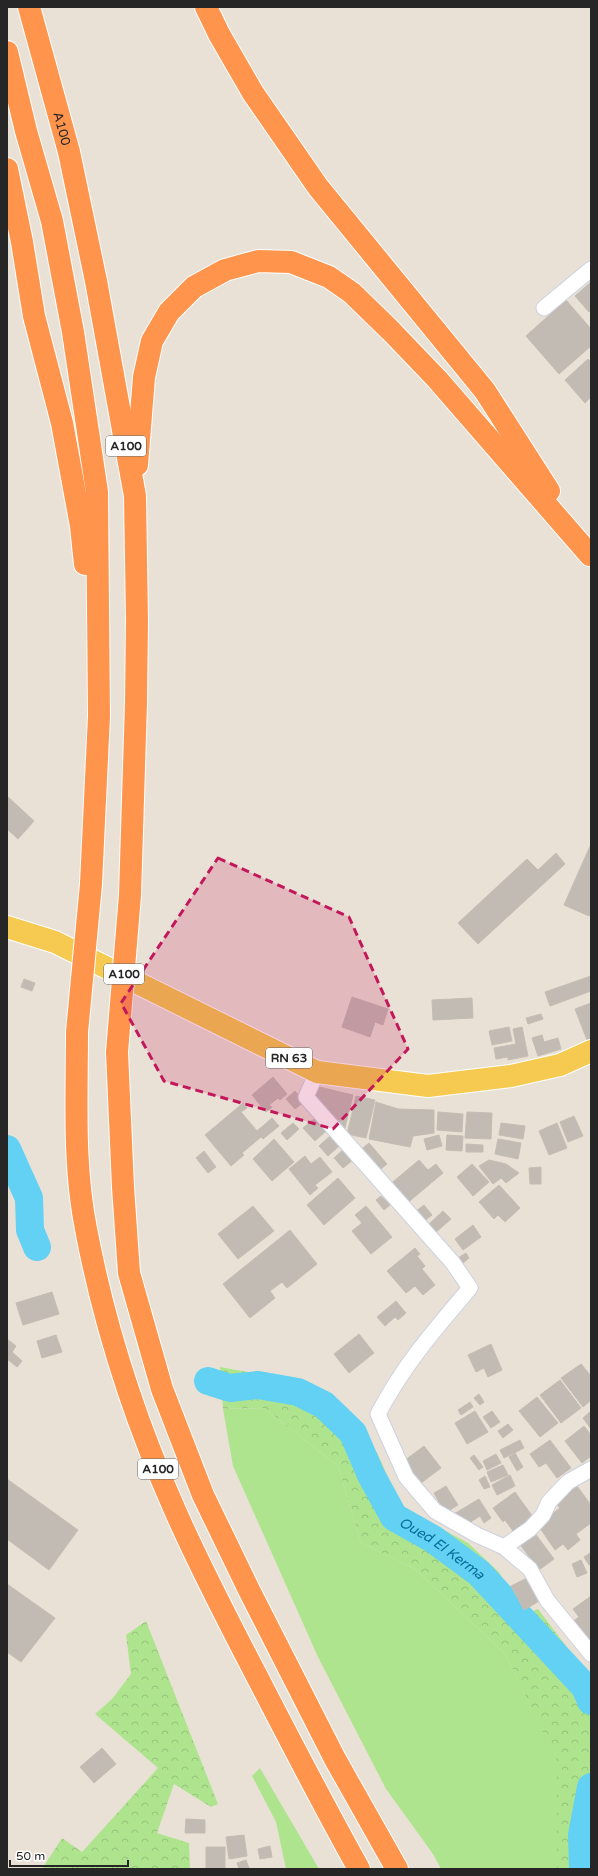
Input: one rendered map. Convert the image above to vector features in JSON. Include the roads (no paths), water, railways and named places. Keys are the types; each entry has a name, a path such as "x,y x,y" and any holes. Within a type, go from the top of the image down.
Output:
{"highway":[{"name":"A100","path":"29,7 69,152 96,281 135,496 136,695 130,895 117,1052 129,1273 162,1389 204,1495 249,1590 335,1759 397,1869"},
{"path":"206,7 219,34 253,93 318,187 485,391 591,555"},
{"name":"A100","path":"7,52 26,131 52,221 73,332 97,492 99,716 91,884 78,1032 77,1151 86,1228 106,1316 136,1413 174,1508 234,1632 359,1869"},
{"path":"7,169 22,242 34,316 62,423 81,526 99,716"},
{"path":"135,496 144,377 152,341 169,312 194,287 225,270 258,261 292,262 329,277 341,285 352,293 391,331 437,379 591,555"}],"main road":[{"name":"RN 63","path":"7,926 55,942 317,1072 428,1086 511,1076 560,1064 591,1051"}],"street":[{"path":"544,308 591,269"},
{"path":"317,1072 306,1097 453,1263 470,1288 426,1339 394,1382 378,1414 406,1477 435,1511 477,1535 504,1547 530,1569 547,1600 591,1654"},
{"path":"504,1547 530,1529 543,1515 549,1502 568,1482 591,1469"}],"waterway":[{"name":"Oued El Kerma","path":"7,1149 29,1198 30,1230 37,1247"},
{"name":"Oued El Kerma","path":"208,1381 230,1388 258,1385 298,1392 324,1405 353,1433 371,1475 394,1517 433,1539 479,1573 585,1687 591,1701"},
{"name":"Oued El Kerma","path":"583,1869 582,1835 591,1787"}]}
